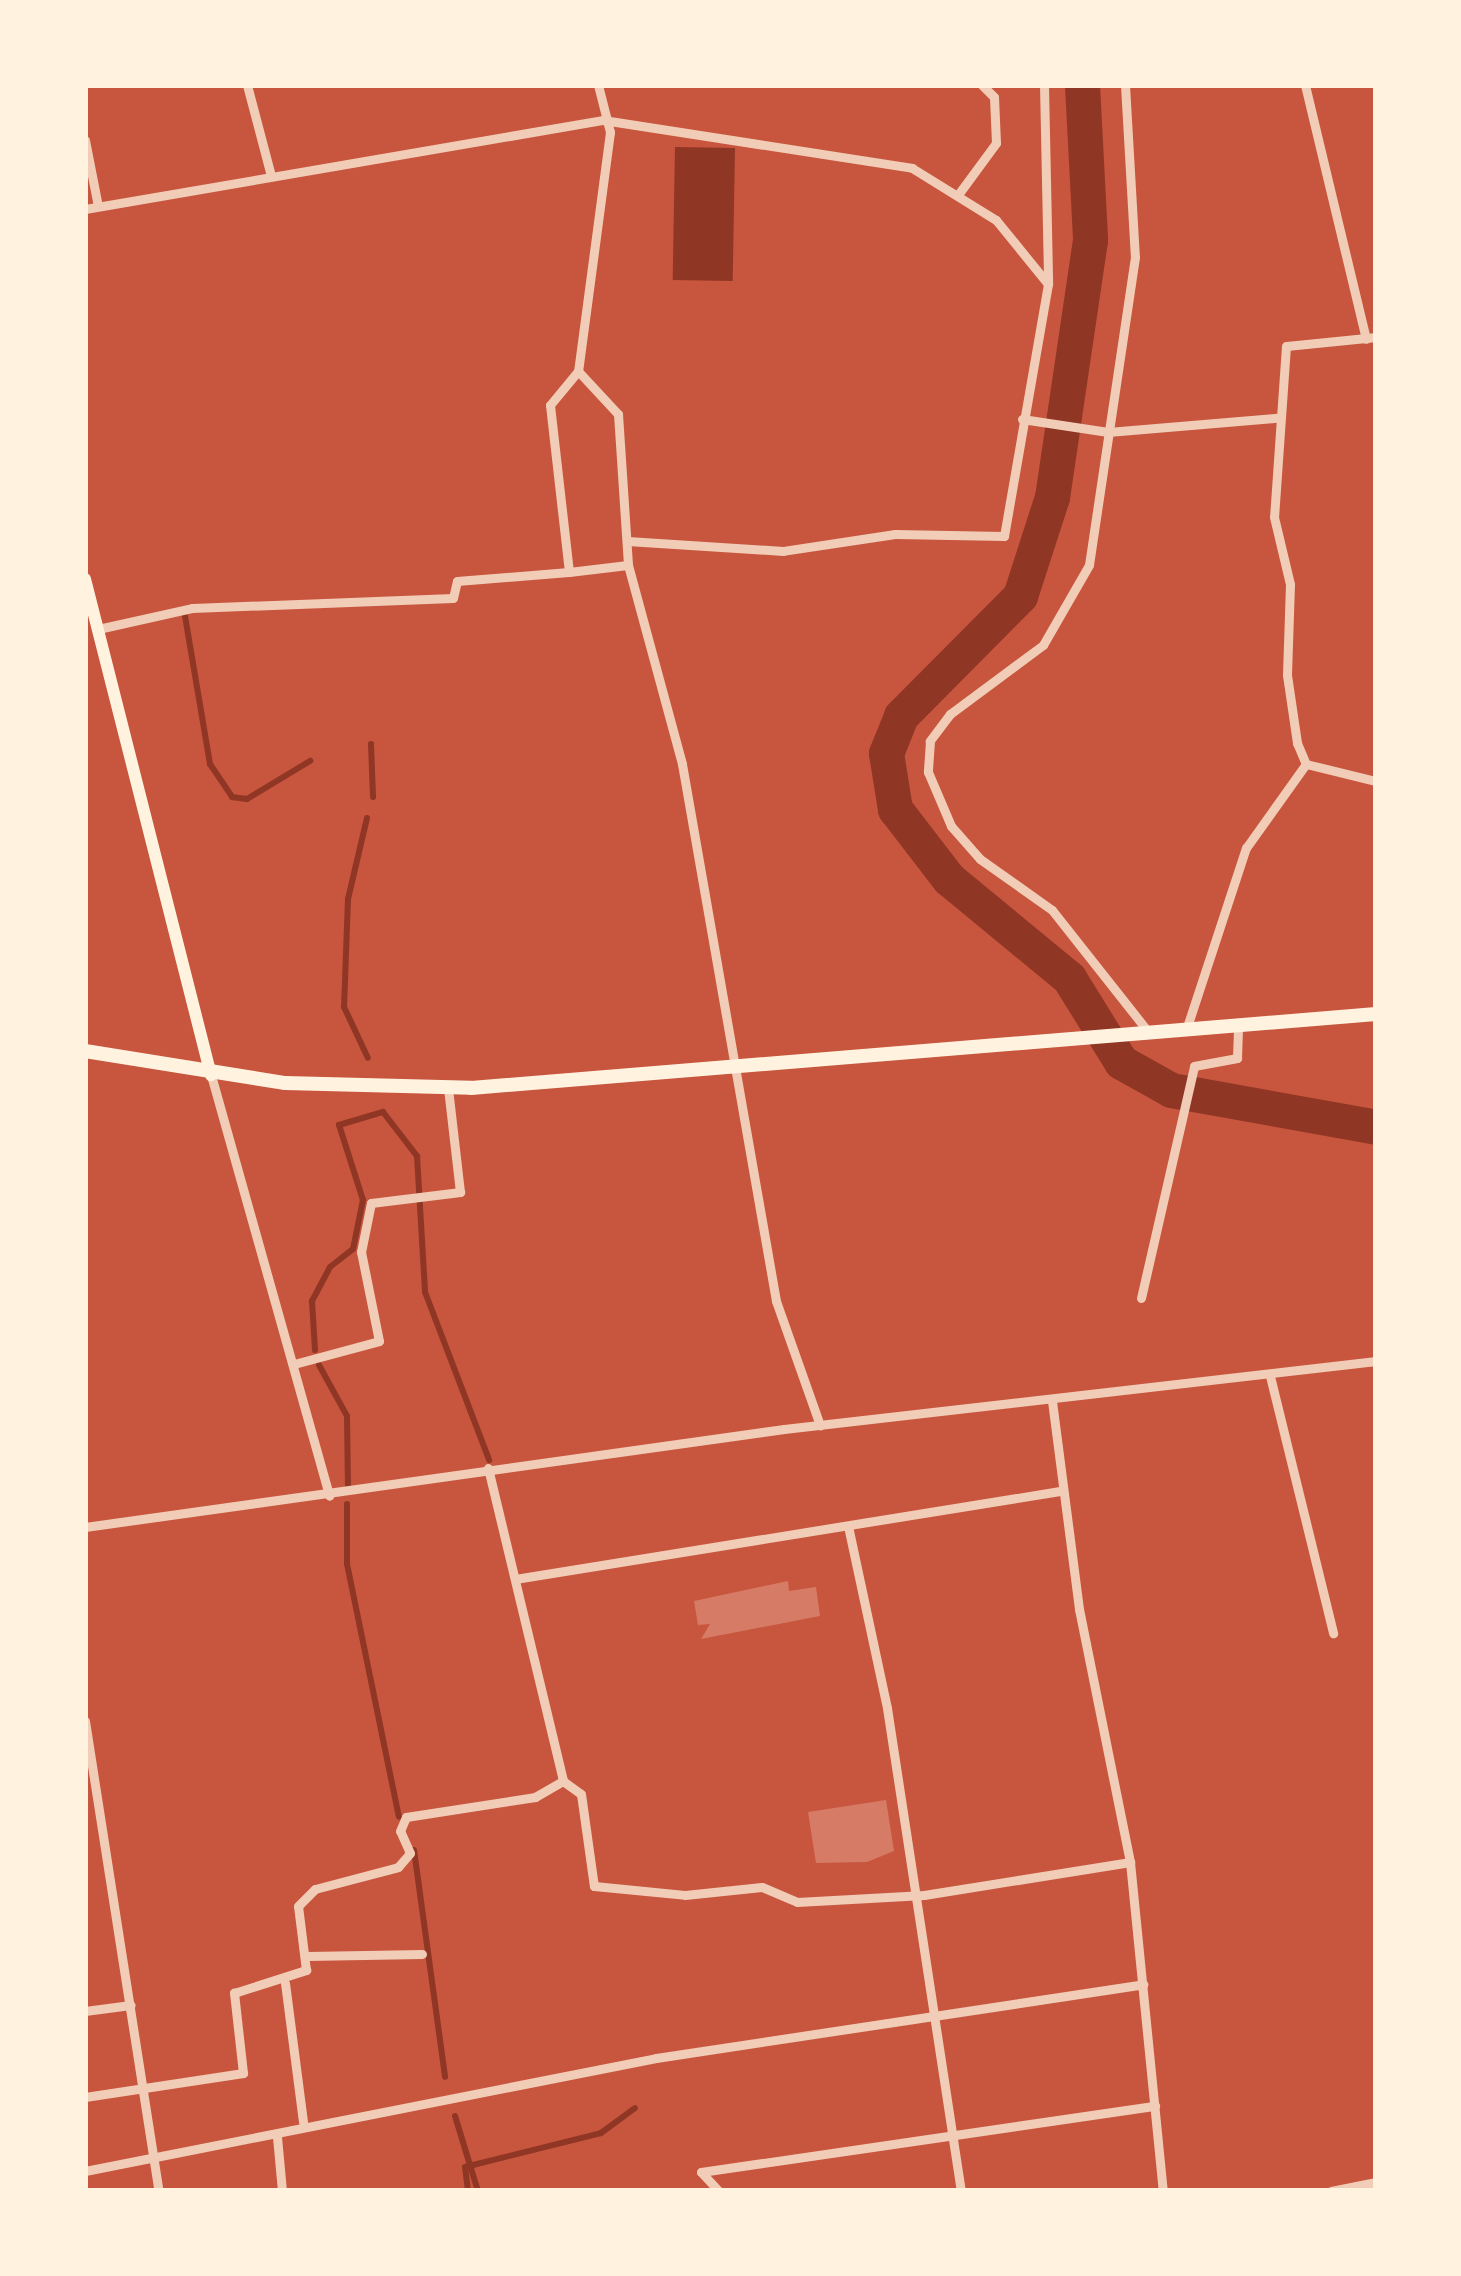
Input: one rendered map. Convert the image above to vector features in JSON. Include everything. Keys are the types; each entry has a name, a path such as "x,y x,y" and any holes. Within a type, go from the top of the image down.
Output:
{"main road":[{"path":"85,580 211,1075"},
{"path":"85,1051 211,1075 448,1088 1376,1014"}],"street":[{"path":"247,85 270,172"},
{"path":"569,572 550,405 578,370 610,132 603,120 598,85"},
{"path":"960,192 996,143 994,97 982,85"},
{"path":"627,541 782,551 895,534 1004,536 1048,284 1044,85"},
{"path":"1125,85 1135,257 1089,566 1043,644 950,714 930,742 928,772 951,826 1052,910 1141,1034"},
{"path":"1186,1030 1246,848 1306,764 1287,675 1290,584 1274,517 1276,418 1286,346 1371,338 1305,85"},
{"path":"85,209 270,172 603,120 912,168 960,192 1048,284"},
{"path":"85,140 98,206"},
{"path":"578,370 618,414 628,565 682,764 729,1068 776,1301 820,1424"},
{"path":"1026,420 1108,432 1276,418"},
{"path":"98,629 192,608 453,598 458,581 628,565"},
{"path":"1306,764 1376,781"},
{"path":"1141,1298 1194,1066 1237,1058 1238,1026"},
{"path":"211,1075 329,1496"},
{"path":"294,1364 379,1341 360,1252 371,1203 460,1192 448,1088"},
{"path":"85,1527 329,1496 488,1468 820,1424 1052,1401 1376,1361"},
{"path":"1270,1376 1333,1632"},
{"path":"1052,1401 1060,1491 1130,1862 1163,2191"},
{"path":"488,1468 562,1781 581,1794 594,1886 685,1896 762,1887 797,1902 916,1894 1130,1862"},
{"path":"515,1579 1060,1491"},
{"path":"848,1526 916,1894 960,2191"},
{"path":"85,1721 159,2191"},
{"path":"85,2098 243,2073 234,1993 284,1983 306,1970 298,1906 315,1889 398,1867 410,1853 400,1832 406,1817 535,1797 562,1781"},
{"path":"307,1956 422,1954"},
{"path":"284,1983 304,2122"},
{"path":"85,2171 277,2137 304,2122 934,2014 1143,1984"},
{"path":"85,2011 131,2005"},
{"path":"719,2191 701,2172 1155,2106"},
{"path":"277,2137 282,2191"},
{"path":"1332,2191 1376,2182"}],"shaded area":[{"path":"675,147 735,148 733,281 673,280"}],"building":[{"path":"788,1581 789,1591 816,1587 820,1616 701,1639 710,1624 698,1625 694,1601"},
{"path":"886,1800 894,1851 867,1862 816,1863 808,1812"}],"waterway":[{"path":"1082,85 1090,240 1052,497 1020,596 901,716 886,753 895,809 949,879 1069,978 1121,1062 1171,1090 1376,1127"},
{"path":"185,616 210,764 232,797 247,799 310,761"},
{"path":"371,744 373,797"},
{"path":"367,818 348,899 344,1007 368,1058"},
{"path":"315,1350 312,1301 330,1267 353,1249 363,1200 339,1125 383,1112 417,1156 425,1292 489,1460"},
{"path":"319,1365 347,1416 348,1485"},
{"path":"347,1504 347,1564 399,1817"},
{"path":"414,1850 445,2077"},
{"path":"468,2191 465,2167 601,2133 635,2108"},
{"path":"455,2116 478,2191"}]}
